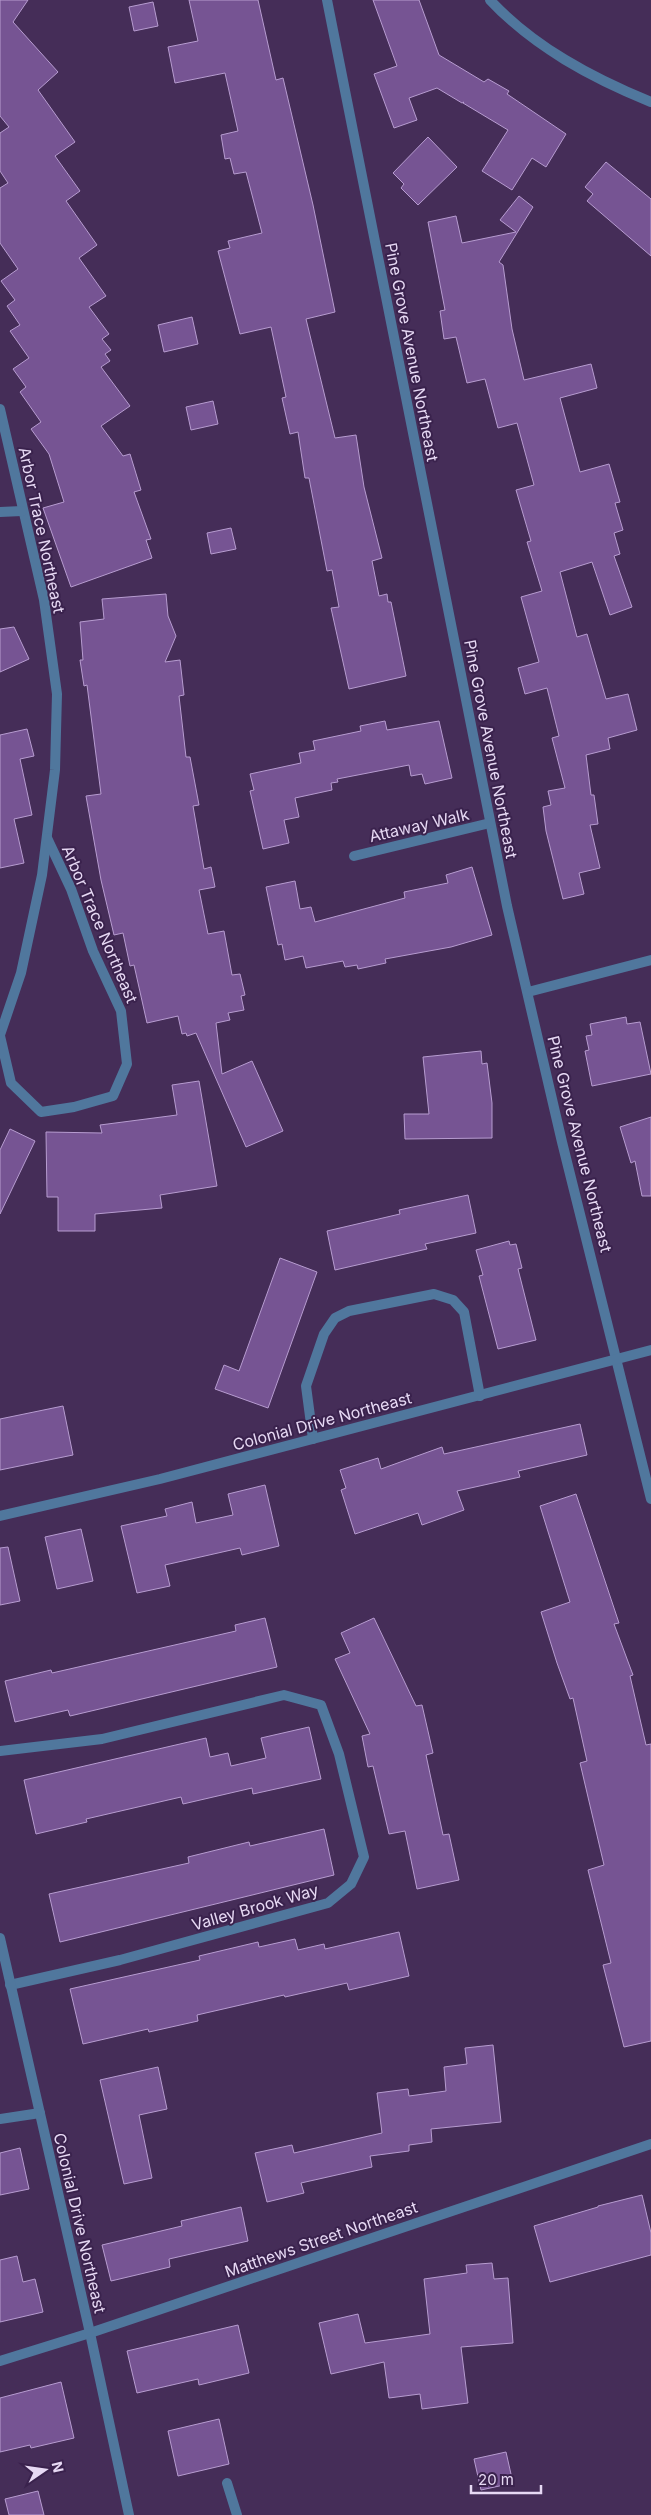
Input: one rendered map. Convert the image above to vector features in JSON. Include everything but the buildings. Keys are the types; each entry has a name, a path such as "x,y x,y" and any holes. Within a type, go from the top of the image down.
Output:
{"street":[{"name":"Pine Grove Avenue Northeast","path":"327,0 490,823 562,1142 651,1499"},
{"path":"490,0 502,13 553,54 625,91 651,102"},
{"name":"Arbor Trace Northeast","path":"0,409 3,442 44,600 57,694 55,770 42,875 21,973 0,1036 11,1082 41,1112 74,1107 113,1096 127,1064 121,1011 93,951 71,889 47,837"},
{"path":"0,512 22,510"},
{"name":"Attaway Walk","path":"354,856 490,823"},
{"path":"528,992 651,960"},
{"path":"313,1439 306,1386 324,1334 335,1318 349,1311 434,1294 453,1300 464,1312 480,1396"},
{"name":"Colonial Drive Northeast","path":"0,1516 160,1479 651,1350"},
{"name":"Valley Brook Way","path":"0,1751 102,1739 284,1696 321,1705 339,1754 364,1858 351,1884 328,1903 120,1960 10,1985"},
{"name":"Colonial Drive Northeast","path":"0,1938 90,2333 129,2515"},
{"path":"0,2120 40,2113"},
{"name":"Matthews Street Northeast","path":"0,2361 90,2333 651,2144"},
{"path":"227,2483 237,2515"}]}
